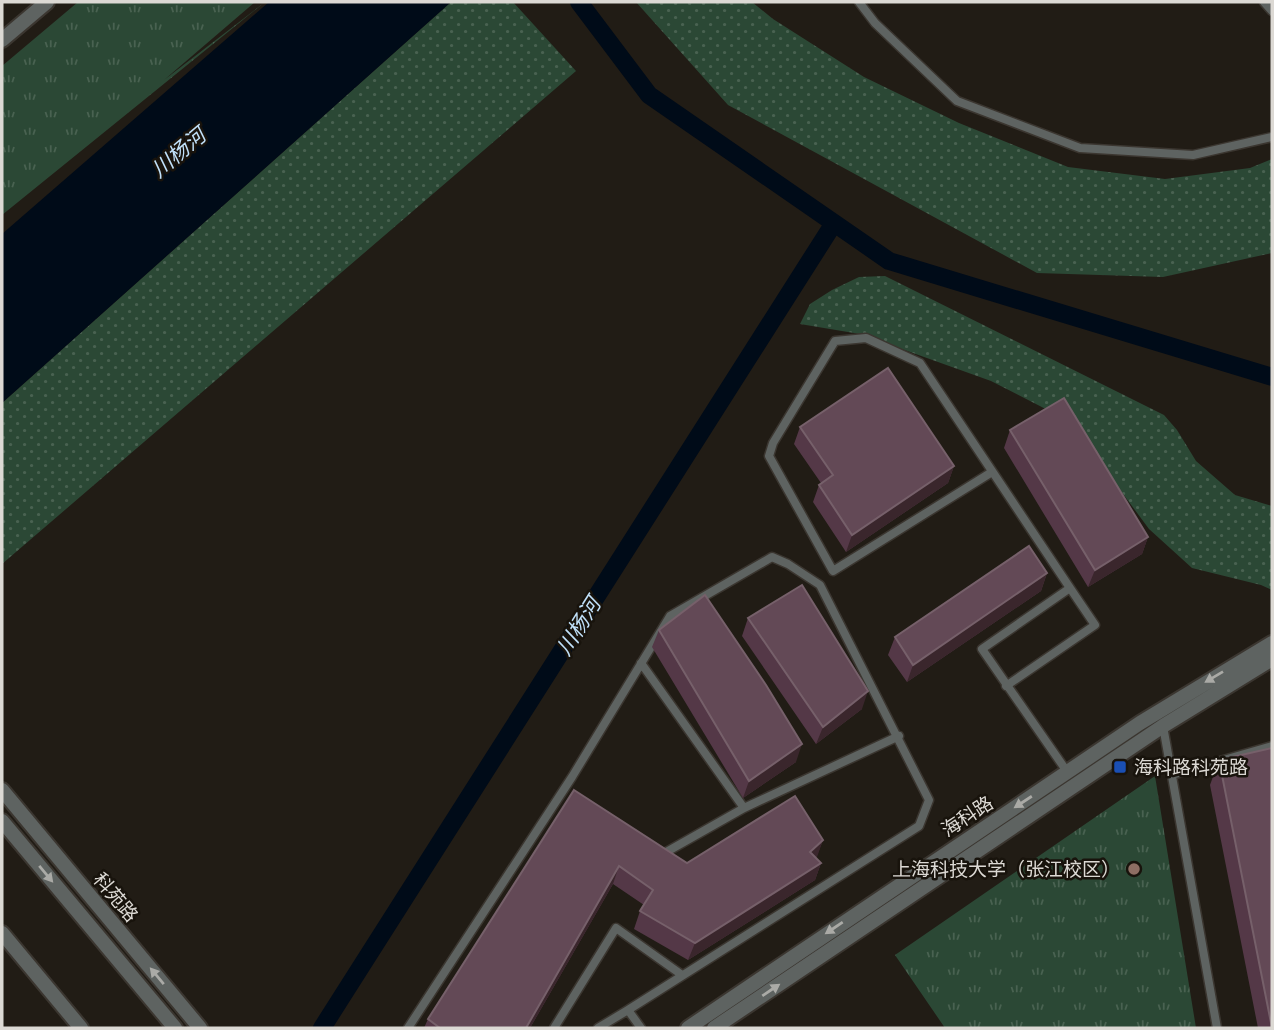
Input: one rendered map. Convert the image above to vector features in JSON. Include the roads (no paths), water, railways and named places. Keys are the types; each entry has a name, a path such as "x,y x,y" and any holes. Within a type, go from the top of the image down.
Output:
{"street":[{"path":"2,40 47,2"},
{"name":"海科路","path":"688,1028 1184,696 1272,643"},
{"name":"海科路","path":"714,1028 1163,726 1272,659"},
{"name":"科苑路","path":"2,790 201,1028"},
{"name":"科苑路","path":"2,821 175,1028"},
{"path":"2,933 81,1028"}],"lane":[{"path":"859,2 876,23 957,101 1080,148 1193,155 1272,137"},
{"path":"1264,2 1272,11"},
{"path":"992,472 833,571 769,456 773,443 835,341 866,338 920,363 1095,625 1006,686"},
{"path":"408,1028 572,777 670,616 772,558 788,564 820,585 899,736 929,800 919,826 598,1028"},
{"path":"1068,773 982,649 1069,588"},
{"path":"641,663 744,808"},
{"path":"1163,726 1217,1028"},
{"path":"661,855 744,808 899,736"},
{"path":"1172,775 1272,746"},
{"path":"554,1028 616,928 682,975"},
{"path":"628,1010 641,1028"}],"water":[{"path":"269,2 451,2 2,403 2,234"}],"waterway":[{"path":"579,2 649,95 889,261 1272,377"},
{"name":"川杨河","path":"322,1028 834,223"}],"place":[{"name":"海科路科苑路","path":"1120,767"},
{"name":"上海科技大学（张江校区）","path":"1134,869"}]}
